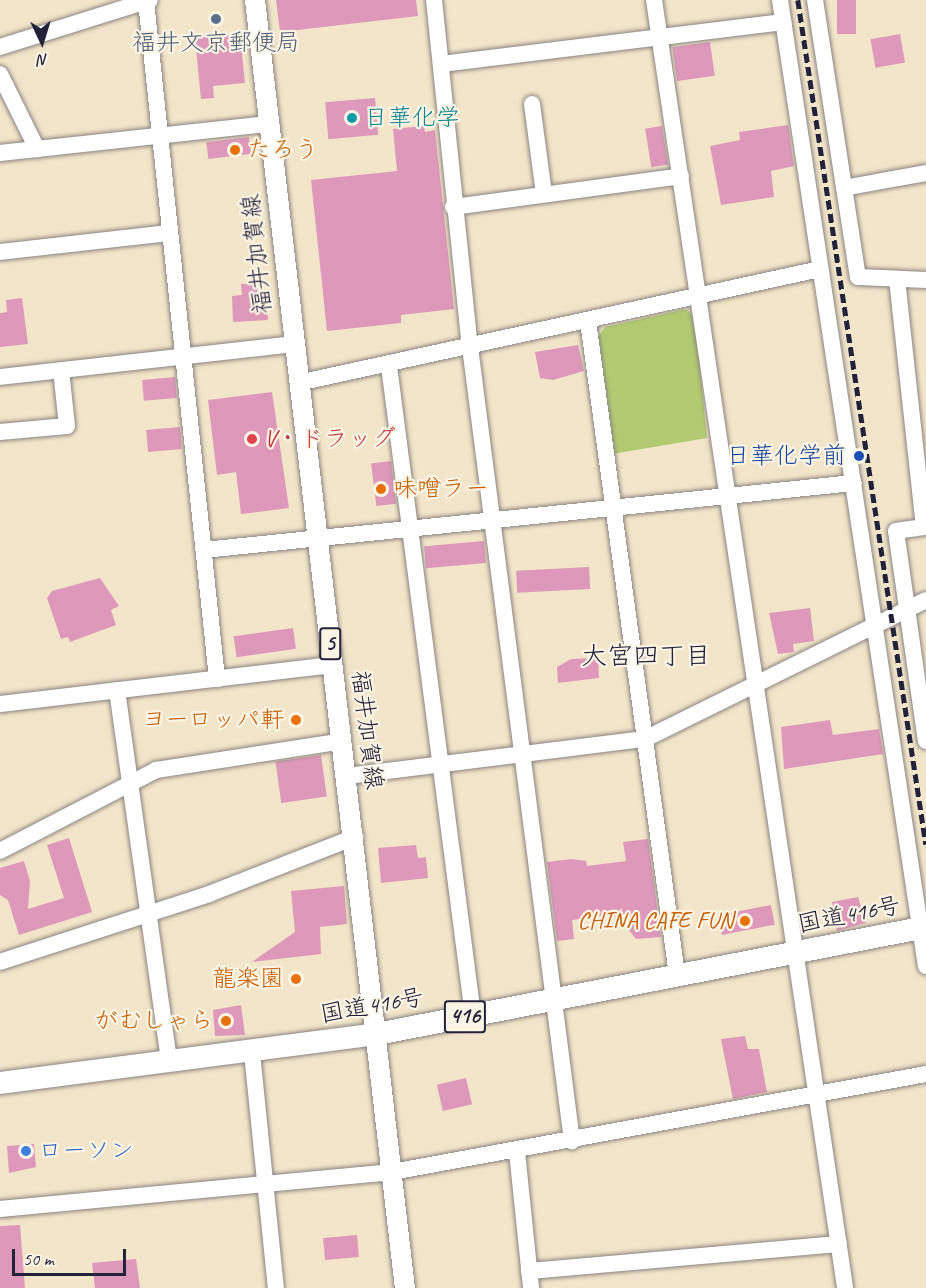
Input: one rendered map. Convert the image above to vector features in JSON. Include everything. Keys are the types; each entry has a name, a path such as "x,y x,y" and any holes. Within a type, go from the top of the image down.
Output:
{"highway":[{"name":"国道416号","path":"0,1083 252,1053 377,1034 923,928"}],"main road":[{"name":"福井加賀線","path":"255,0 293,344 355,837 405,1288"}],"street":[{"path":"434,0 453,207 495,522 572,1141"},
{"path":"654,0 700,296 845,1288"},
{"path":"780,0 923,928 926,966"},
{"path":"815,0 858,277 926,280"},
{"path":"0,47 148,1 217,679"},
{"path":"441,64 660,39 783,22"},
{"path":"0,74 37,149"},
{"path":"532,104 544,195"},
{"path":"0,153 268,124"},
{"path":"844,188 926,173"},
{"path":"453,207 681,176"},
{"path":"0,252 170,233"},
{"path":"298,383 388,366 820,270"},
{"path":"897,279 924,527 896,531 926,741"},
{"path":"588,321 677,975"},
{"path":"0,377 293,344"},
{"path":"388,366 473,1015"},
{"path":"0,432 67,426 61,370"},
{"path":"204,550 614,510 854,483"},
{"path":"347,776 645,739 875,628 926,600"},
{"path":"0,704 333,665"},
{"path":"117,690 169,1062"},
{"path":"0,851 156,770 197,761 343,741"},
{"path":"0,962 150,915 355,837"},
{"path":"252,1053 276,1288"},
{"path":"0,1209 392,1172 517,1152 926,1074"},
{"path":"517,1152 531,1288"},
{"path":"529,1271 839,1244"}],"green space":[{"path":"686,309 695,317 707,438 612,454 596,340 605,327"}],"building":[{"path":"276,0 416,0 418,16 280,32"},
{"path":"837,0 856,0 856,34 837,34"},
{"path":"240,34 245,83 213,86 214,98 201,99 195,38"},
{"path":"900,34 905,63 875,68 870,39"},
{"path":"710,42 715,76 677,81 672,47"},
{"name":"日華化学","path":"375,98 378,135 328,139 325,102"},
{"path":"788,125 794,166 771,171 774,197 721,205 710,146 740,140 739,132"},
{"path":"424,126 425,132 435,130 454,309 401,315 401,323 327,331 311,180 397,171 393,129"},
{"path":"662,126 668,165 651,167 645,129"},
{"path":"249,137 251,154 208,159 206,142"},
{"path":"257,283 257,293 267,292 268,320 233,322 232,296 242,295 241,284"},
{"path":"22,298 28,344 0,347 0,313 7,312 6,300"},
{"path":"578,345 584,371 553,380 540,378 535,352"},
{"path":"175,377 177,398 144,401 142,380"},
{"path":"272,392 289,508 241,514 236,472 217,475 208,400"},
{"path":"180,427 182,449 148,452 146,430"},
{"path":"391,461 396,504 376,506 371,463"},
{"path":"484,541 486,563 426,568 424,546"},
{"path":"589,567 590,589 517,593 516,571"},
{"path":"100,578 119,606 111,610 116,625 70,642 68,637 61,639 47,598 52,591"},
{"path":"810,608 814,641 793,644 794,652 778,654 769,613"},
{"path":"293,628 296,649 237,657 234,636"},
{"path":"598,658 599,678 558,683 557,667 571,659"},
{"path":"830,720 833,735 879,729 883,754 784,769 781,727"},
{"path":"321,755 327,797 281,803 275,761"},
{"path":"69,838 92,912 19,935 8,900 0,895 0,868 24,861 30,881 28,909 64,898 47,845"},
{"path":"648,839 661,937 636,939 624,924 617,925 615,914 572,920 574,939 557,941 547,862 571,859 586,861 587,866 626,861 623,842"},
{"path":"416,845 418,858 426,857 428,878 381,883 378,848"},
{"path":"344,886 347,924 320,927 321,954 252,962 295,932 291,891"},
{"path":"858,897 866,923 837,931 832,902"},
{"path":"771,905 775,925 722,935 718,915"},
{"path":"241,1005 245,1035 215,1036 213,1010"},
{"path":"745,1036 748,1049 759,1049 767,1092 733,1099 721,1039"},
{"path":"466,1078 472,1104 443,1111 437,1085"},
{"path":"34,1144 36,1167 9,1173 7,1146"},
{"path":"20,1225 25,1288 0,1288 0,1226"},
{"path":"357,1235 359,1257 325,1260 323,1238"},
{"path":"136,1259 140,1288 95,1288 92,1263"}],"railway":[{"path":"798,0 926,844"}],"place":[{"name":"福井文京郵便局","path":"216,19"},
{"name":"日華化学","path":"352,118"},
{"name":"たろう","path":"235,150"},
{"name":"V・ドラッグ","path":"252,439"},
{"name":"日華化学前","path":"859,456"},
{"name":"味噌ラー","path":"381,489"},
{"name":"ヨーロッパ軒","path":"296,720"},
{"name":"CHINA CAFE FUN","path":"745,921"},
{"name":"龍楽園","path":"296,979"},
{"name":"がむしゃら","path":"226,1021"},
{"name":"ローソン","path":"26,1151"}],"district":[{"name":"大宮四丁目","path":"646,656"}]}
